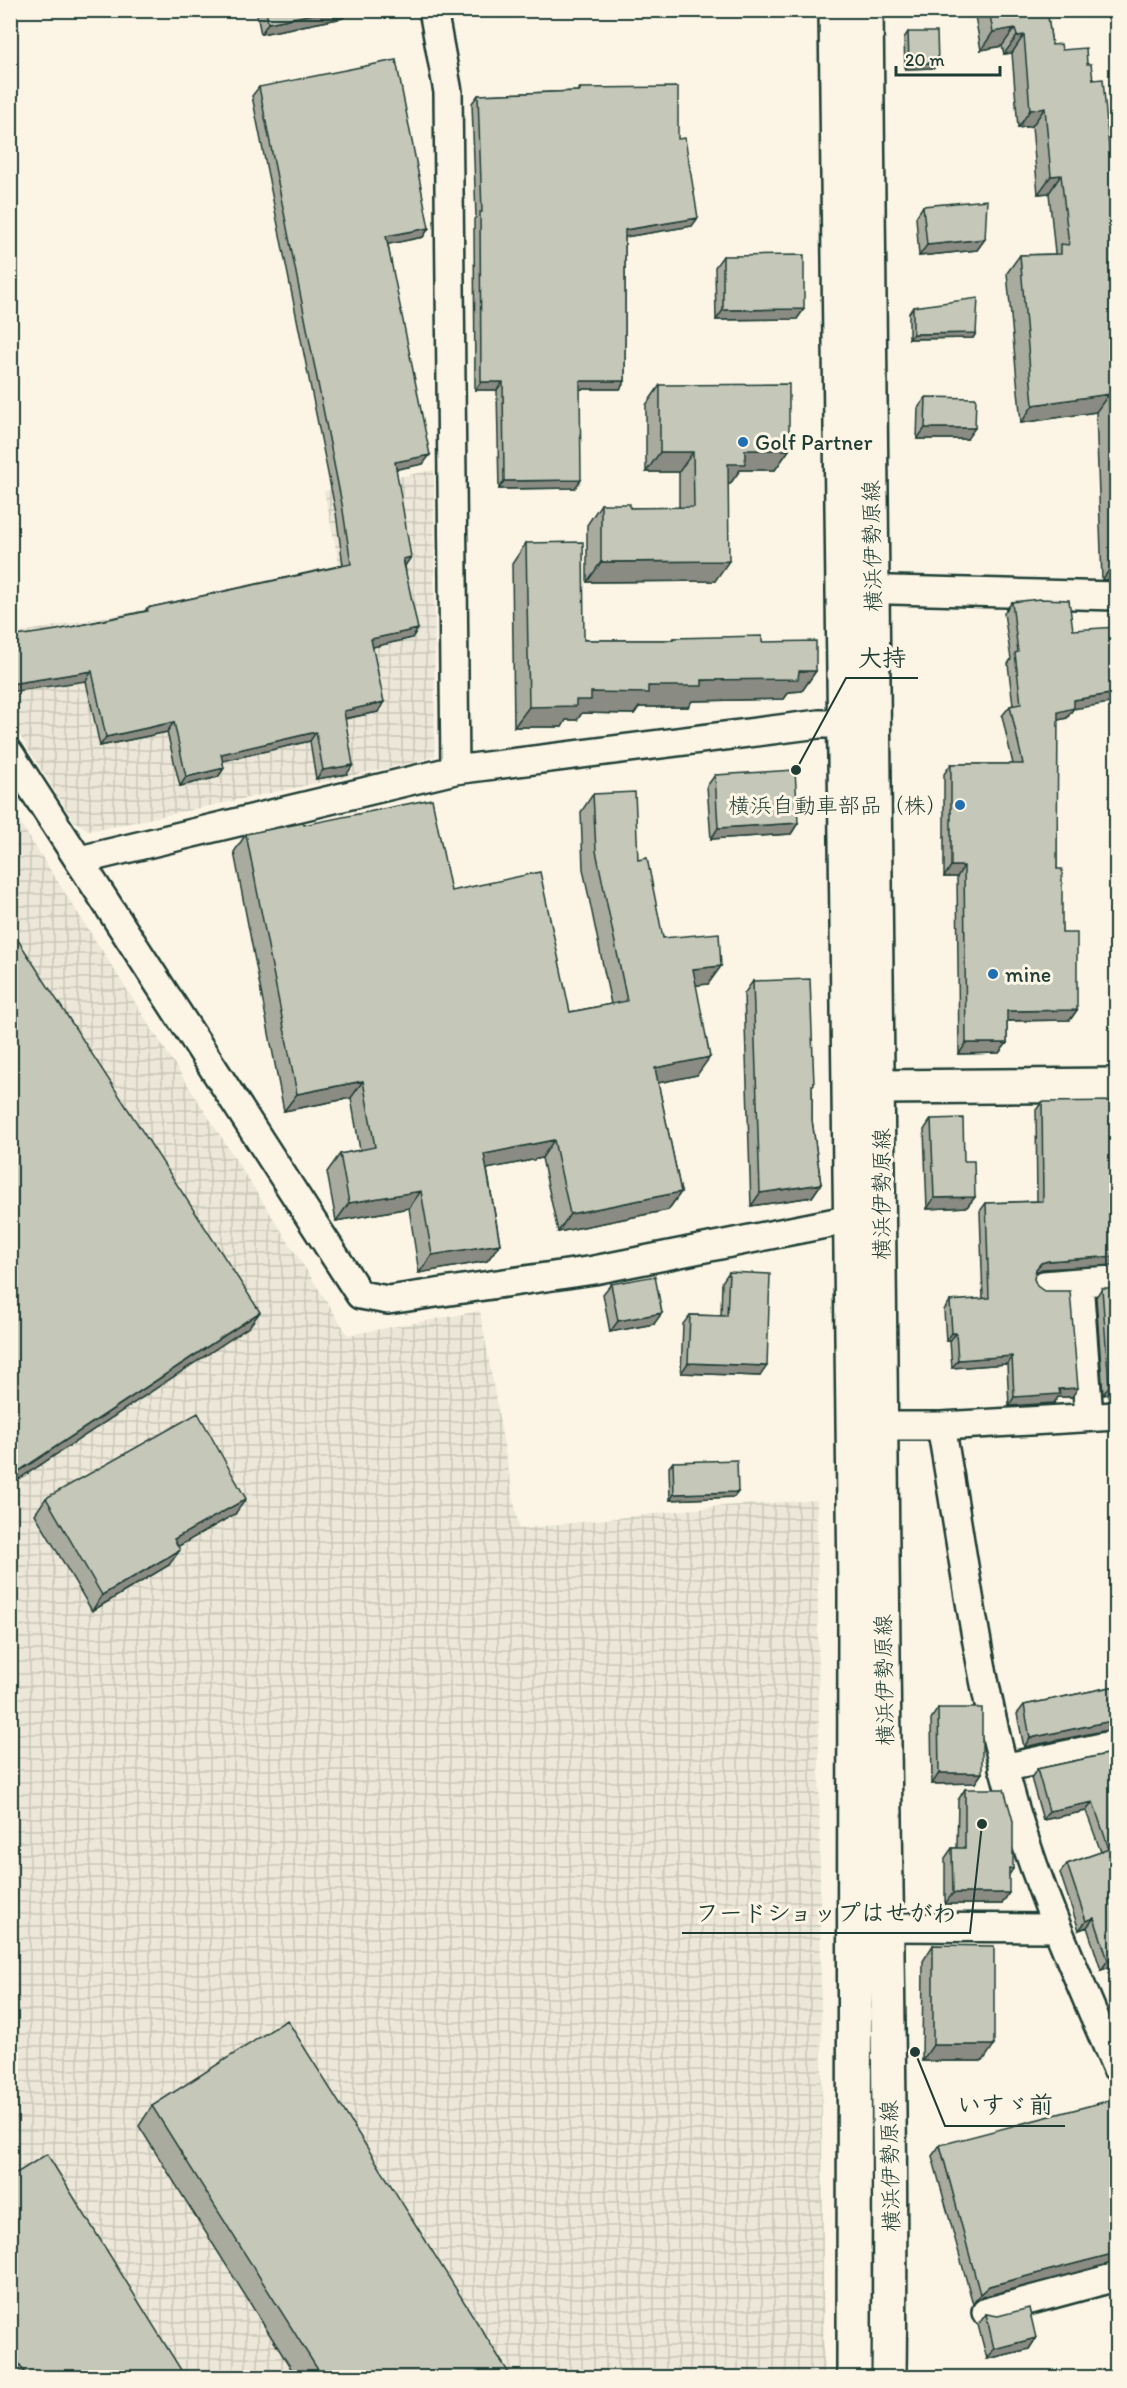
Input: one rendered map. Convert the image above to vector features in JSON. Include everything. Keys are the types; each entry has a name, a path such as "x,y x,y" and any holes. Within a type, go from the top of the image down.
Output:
{"main road":[{"name":"横浜伊勢原線","path":"836,10 880,1088 891,2229 889,2378"},
{"name":"横浜伊勢原線","path":"854,2378 855,1587 844,724 858,589 866,10"},
{"path":"880,1088 1116,1085"}],"street":[{"path":"433,10 447,92 455,770"},
{"path":"858,589 1116,596"},
{"path":"80,860 455,770 819,724 844,724"},
{"path":"10,754 360,1295 388,1300 594,1270 851,1219"},
{"path":"1044,1285 1116,1280"},
{"path":"1078,1282 1089,1418"},
{"path":"882,1426 941,1426 1116,1416"},
{"path":"941,1426 990,1709 1004,1768 1025,1839 1057,1928 1116,2067"},
{"path":"1004,1768 1116,1744"},
{"path":"887,1927 1057,1928"},
{"path":"986,2312 1116,2277"}],"shaded area":[{"path":"434,470 435,756 416,762 101,829 88,830 74,821 11,722 11,634 340,569 324,491"},
{"path":"10,807 348,1335 480,1311 519,1529 722,1506 817,1500 824,2377 11,2377"}],"building":[{"path":"266,10 333,10 268,23"},
{"path":"989,10 1047,10 1052,45 1061,44 1062,50 1086,48 1087,64 1091,64 1093,80 1103,79 1116,228 1116,562 1109,394 1033,405 1020,255 1061,254 1061,244 1069,245 1061,175 1051,176 1045,108 1030,110 1024,35 1017,36 1015,28 993,32"},
{"path":"908,32 937,32 938,63 909,63"},
{"path":"396,60 429,228 386,236 430,455 395,462 411,557 403,559 418,629 371,639 384,702 344,711 353,765 323,770 316,732 221,754 224,768 186,777 174,722 106,737 92,671 10,684 10,637 57,630 148,611 147,608 351,564 342,504 259,87"},
{"path":"678,87 678,139 685,138 698,218 625,230 625,381 580,381 581,480 504,481 503,382 481,382 480,212 482,212 478,95 580,91 580,88"},
{"path":"987,200 985,239 927,245 923,206"},
{"path":"804,255 804,309 723,310 723,256"},
{"path":"978,298 976,333 913,334 913,307"},
{"path":"789,384 789,450 745,450 745,464 728,464 729,561 601,562 601,504 630,504 630,508 694,507 693,452 660,452 660,385"},
{"path":"926,397 976,398 975,428 925,428"},
{"path":"583,542 584,640 673,640 673,638 762,636 762,642 816,641 816,671 799,671 798,679 702,680 702,686 648,686 648,693 591,692 591,700 576,700 576,706 529,707 526,543"},
{"path":"1040,599 1069,600 1073,630 1116,627 1116,693 1074,700 1074,708 1058,712 1057,869 1062,869 1062,933 1077,933 1077,1010 1007,1011 1007,1043 966,1043 964,866 951,866 951,764 1023,764 1010,706 1021,704 1012,602"},
{"path":"795,770 798,823 718,828 715,775"},
{"path":"635,792 638,860 647,858 663,938 719,933 721,966 693,969 710,1057 655,1068 681,1192 570,1214 554,1140 484,1154 500,1244 432,1255 421,1191 349,1203 340,1154 375,1147 363,1081 297,1094 246,834 303,823 304,825 432,799 451,891 540,872 570,1012 627,1001 596,851 593,794"},
{"path":"10,928 260,1312 10,1477"},
{"path":"810,979 814,1085 812,1085 812,1120 821,1184 760,1193 753,981"},
{"path":"1116,1101 1116,1256 1048,1261 1041,1263 1036,1269 1034,1279 1037,1286 1044,1291 1070,1291 1078,1388 1059,1389 1060,1394 1014,1397 1012,1356 958,1360 956,1333 952,1333 950,1301 989,1298 986,1203 1043,1201 1042,1102"},
{"path":"963,1118 964,1161 974,1161 975,1197 934,1198 931,1119"},
{"path":"729,1272 770,1274 767,1366 688,1363 690,1315 727,1316"},
{"path":"655,1276 662,1313 618,1321 611,1284"},
{"path":"1102,1288 1116,1288 1116,1392 1114,1392 1114,1386 1109,1386"},
{"path":"198,1413 246,1499 174,1539 180,1550 102,1595 46,1498"},
{"path":"737,1460 738,1492 674,1494 673,1462"},
{"path":"1116,1686 1116,1720 1030,1738 1024,1705"},
{"path":"938,1708 982,1708 982,1773 939,1773"},
{"path":"1116,1752 1116,1958 1108,1960 1094,1918 1086,1921 1067,1864 1109,1849 1093,1802 1049,1811 1037,1769"},
{"path":"965,1789 1004,1789 1013,1821 1013,1869 1009,1868 1009,1893 953,1893 952,1848 965,1848"},
{"path":"933,1945 994,1946 994,2045 933,2045"},
{"path":"287,2020 512,2378 323,2378 152,2106"},
{"path":"1115,2099 1116,2253 989,2286 980,2294 940,2145"},
{"path":"47,2154 186,2378 28,2378 10,2349 10,2177"},
{"path":"1029,2308 1036,2338 994,2349 986,2314 998,2316"}],"place":[{"name":"Golf Partner","path":"743,442"},
{"name":"大持","path":"796,770"},
{"name":"横浜自動車部品（株）","path":"960,805"},
{"name":"mine","path":"993,974"},
{"name":"フードショップはせがわ","path":"982,1824"},
{"name":"いすゞ前","path":"915,2052"}]}
